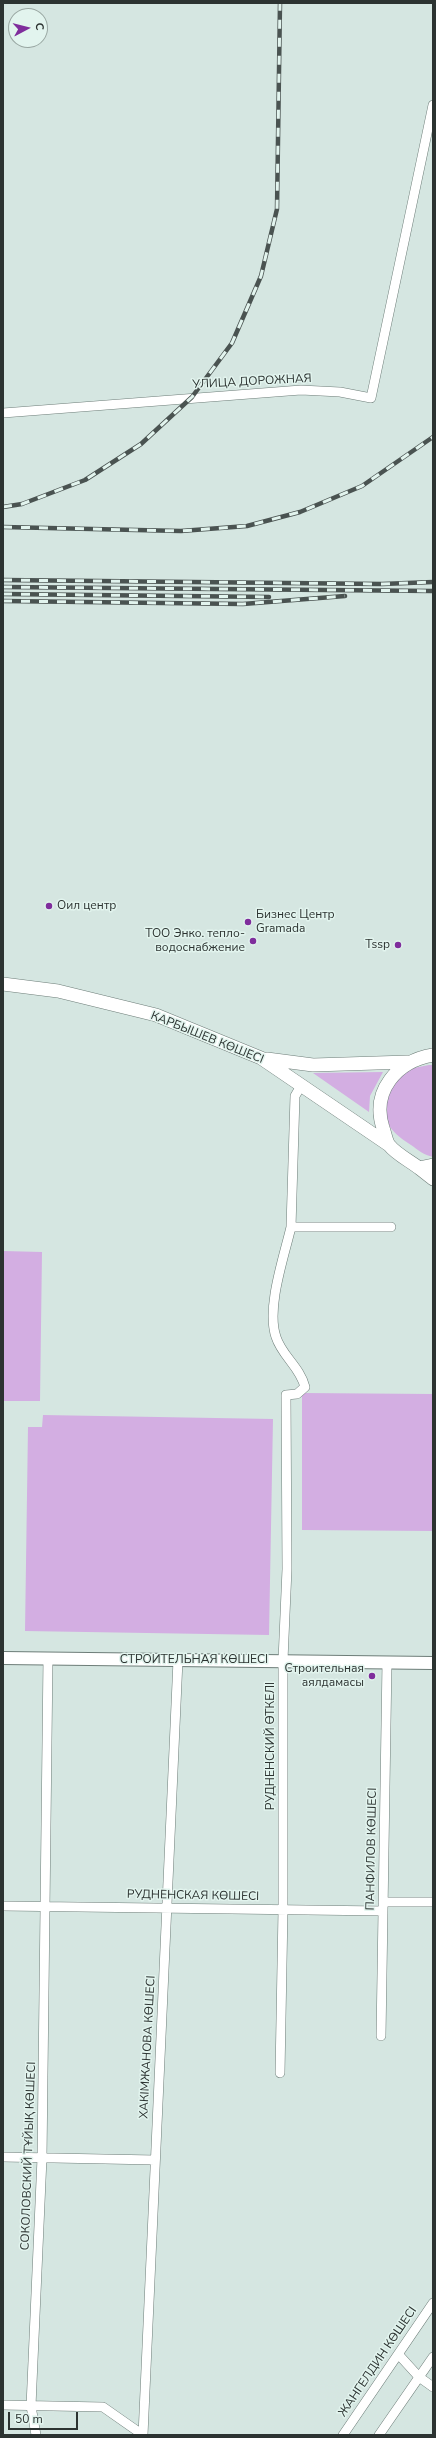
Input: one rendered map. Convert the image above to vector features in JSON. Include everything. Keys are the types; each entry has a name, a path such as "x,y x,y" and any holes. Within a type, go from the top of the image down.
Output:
{"main road":[{"name":"КАРБЫШЕВ КӨШЕСІ","path":"3,984 58,991 156,1015 261,1058 302,1084 419,1168"},
{"path":"261,1058 313,1065 408,1062 433,1055"},
{"path":"389,1145 379,1111 381,1095 388,1081 408,1062"},
{"path":"419,1168 433,1165"},
{"path":"419,1168 433,1179"}],"street":[{"name":"УЛИЦА ДОРОЖНАЯ","path":"3,413 301,390 340,392 371,398 433,105"},
{"path":"302,1084 296,1096 291,1227 391,1227"},
{"name":"РУДНЕНСКИЙ ӨТКЕЛІ","path":"280,2073 283,1910 283,1660 287,1569 286,1395 297,1394 305,1387 300,1373 281,1348 275,1336 273,1316 291,1227"},
{"name":"СТРОИТЕЛЬНАЯ КӨШЕСІ","path":"3,1658 283,1660 433,1663"},
{"path":"46,1906 48,1658"},
{"name":"ХАКІМЖАНОВА КӨШЕСІ","path":"143,2435 178,1660"},
{"name":"ПАНФИЛОВ КӨШЕСІ","path":"381,2036 387,1662"},
{"name":"РУДНЕНСКАЯ КӨШЕСІ","path":"3,1906 283,1910 383,1907 433,1902"},
{"name":"СОКОЛОВСКИЙ ТҰЙЫҚ КӨШЕСІ","path":"31,2406 42,2158 46,1906"},
{"path":"3,2157 155,2160"},
{"name":"ЖАНГЕЛДИН КӨШЕСІ","path":"343,2435 399,2355 433,2303"},
{"path":"399,2355 419,2377 433,2387"},
{"path":"379,2435 433,2357"},
{"path":"3,2405 103,2407 143,2435"},
{"path":"31,2406 36,2435"}],"shaded area":[{"path":"433,1065 433,1157 421,1152 397,1134 390,1127 385,1114 385,1107 389,1093 404,1073 418,1067"},
{"path":"383,1072 370,1096 369,1112 313,1073"},
{"path":"3,1251 42,1252 40,1401 3,1401"},
{"path":"302,1393 433,1394 433,1531 302,1530"},
{"path":"43,1415 273,1419 269,1635 25,1631 28,1427 42,1427"}],"railway":[{"path":"3,507 22,504 85,480 141,444 192,397 232,343 261,276 277,209 280,3"},
{"path":"3,527 181,531 247,526 300,512 362,486 433,437"},
{"path":"3,580 382,584 433,582"},
{"path":"3,587 433,591"},
{"path":"3,594 269,597"},
{"path":"3,601 243,604 345,596"}],"place":[{"name":"Оил центр","path":"49,906"},
{"name":"Бизнес Центр Gramada","path":"248,922"},
{"name":"ТОО Энко. тепло- водоснабжение","path":"253,941"},
{"name":"Tssp","path":"398,945"},
{"name":"Строительная аялдамасы","path":"372,1676"}]}
